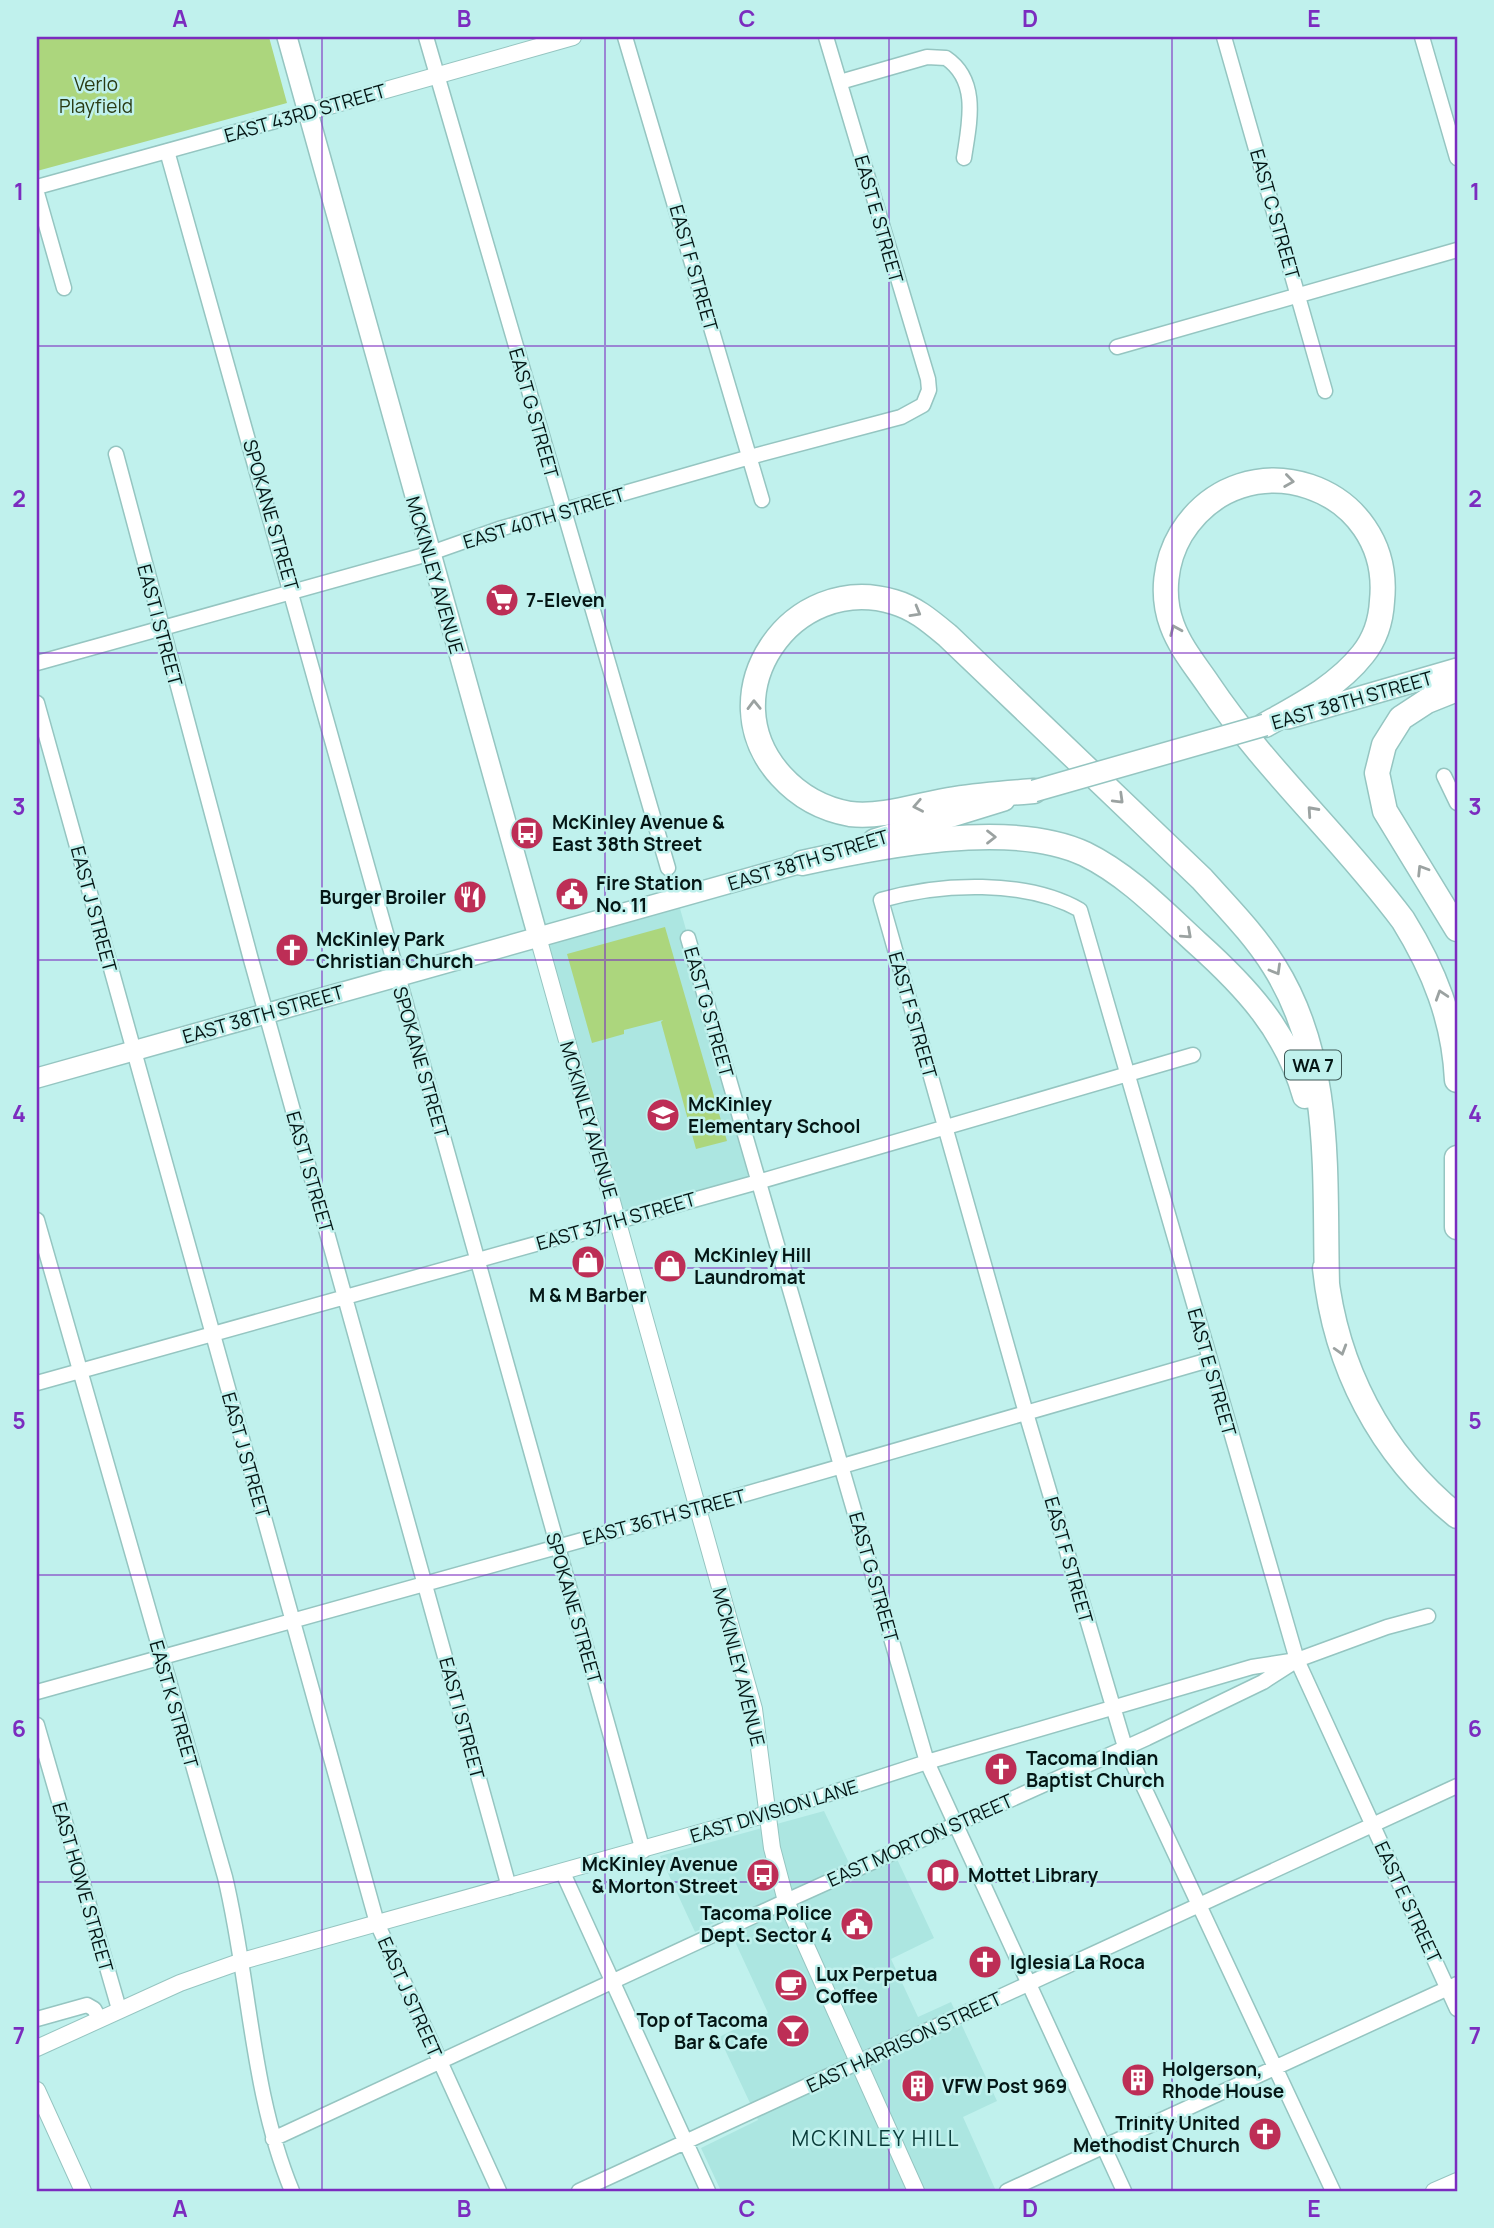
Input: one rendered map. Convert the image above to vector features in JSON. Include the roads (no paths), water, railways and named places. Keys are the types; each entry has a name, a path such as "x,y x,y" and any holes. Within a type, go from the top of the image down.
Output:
{"highway":[{"path":"1265,725 1306,702 1353,666 1368,646 1379,623 1383,593 1382,569 1368,532 1347,507 1309,485 1280,480 1256,482 1228,490 1186,526 1168,567 1166,598 1171,622 1181,644 1221,703 1404,919 1422,950 1443,998 1454,1045 1457,1080"},
{"name":"WA 7","path":"1034,791 956,799 859,814 826,809 813,803 789,785 775,770 760,741 753,708 754,692 765,656 784,629 799,615 840,598 874,597 916,611 948,636 1202,879 1241,922 1275,967 1292,999 1310,1056 1324,1128 1327,1284 1342,1353 1363,1403 1411,1471 1457,1516"},
{"path":"1457,690 1427,701 1401,718 1384,744 1377,773 1385,811 1457,929"},
{"path":"802,863 847,853 952,839 1007,837 1063,845 1086,854 1133,885 1249,992 1286,1045 1309,1108 1327,1284"},
{"path":"1457,1158 1457,1227"}],"main road":[{"name":"MCKINLEY AVENUE","path":"287,37 428,554 538,937"},
{"name":"EAST 38TH STREET","path":"37,1078 802,863 1034,791 1457,669"}],"street":[{"name":"EAST G STREET","path":"426,37 668,868"},
{"name":"EAST 43RD STREET","path":"37,187 573,37"},
{"name":"EAST F STREET","path":"625,37 762,500"},
{"name":"EAST E STREET","path":"826,37 928,379 927,401"},
{"name":"EAST C STREET","path":"1224,37 1325,391"},
{"path":"1422,37 1457,158"},
{"path":"840,82 927,57 946,58 960,73 970,100 971,115 964,158"},
{"name":"SPOKANE STREET","path":"167,151 643,1851"},
{"path":"37,193 64,288"},
{"path":"1117,347 1457,250"},
{"name":"EAST 40TH STREET","path":"37,663 428,554 562,511 750,457 901,417 927,401"},
{"name":"EAST I STREET","path":"116,454 266,1014 509,1887"},
{"name":"EAST J STREET","path":"37,703 377,1923 499,2191"},
{"path":"1444,776 1457,803"},
{"name":"EAST E STREET","path":"881,900 964,888 1006,889 1044,894 1080,910 1297,1660 1373,1826 1452,1986 1457,2009"},
{"name":"EAST F STREET","path":"881,900 1026,1413 1125,1747 1333,2191"},
{"name":"MCKINLEY AVENUE","path":"538,937 754,1710 772,1848 786,1901 916,2191"},
{"name":"EAST G STREET","path":"688,938 927,1762 1124,2191"},
{"name":"EAST 37TH STREET","path":"37,1383 758,1182 1193,1055"},
{"name":"EAST K STREET","path":"37,1220 225,1877 273,2139 292,2191"},
{"name":"EAST 36TH STREET","path":"37,1692 842,1467 1209,1360"},
{"name":"EAST DIVISION LANE","path":"37,2048 120,2009 242,1961 643,1851 927,1762 1252,1667 1297,1660 1387,1627 1428,1616"},
{"name":"EAST MORTON STREET","path":"273,2139 1241,1693 1297,1660"},
{"name":"EAST HOWE STREET","path":"37,1725 120,2009"},
{"name":"EAST HARRISON STREET","path":"579,2191 1457,1786"},
{"path":"563,1873 708,2191"},
{"path":"1007,2191 1452,1986"},
{"path":"37,2019 87,2005 94,2009 99,2018"},
{"path":"37,2090 83,2191"},
{"path":"1434,2191 1457,2181"}],"place":[{"name":"7-Eleven","path":"502,600"},
{"name":"McKinley Avenue & East 38th Street","path":"527,833"},
{"name":"Fire Station No. 11","path":"572,894"},
{"name":"Burger Broiler","path":"470,897"},
{"name":"McKinley Park Christian Church","path":"292,950"},
{"name":"McKinley Elementary School","path":"663,1115"},
{"name":"M & M Barber","path":"588,1262"},
{"name":"McKinley Hill Laundromat","path":"670,1266"},
{"name":"Tacoma Indian Baptist Church","path":"1001,1769"},
{"name":"McKinley Avenue & Morton Street","path":"763,1875"},
{"name":"Mottet Library","path":"943,1875"},
{"name":"Tacoma Police Dept. Sector 4","path":"857,1924"},
{"name":"Iglesia La Roca","path":"985,1962"},
{"name":"Lux Perpetua Coffee","path":"791,1985"},
{"name":"Top of Tacoma Bar & Cafe","path":"793,2031"},
{"name":"Holgerson, Rhode House","path":"1138,2080"},
{"name":"VFW Post 969","path":"918,2086"},
{"name":"Trinity United Methodist Church","path":"1265,2134"}],"district":[{"name":"MCKINLEY HILL","path":"876,2138"}],"park label":[{"name":"Verlo Playfield","path":"96,95"}]}
